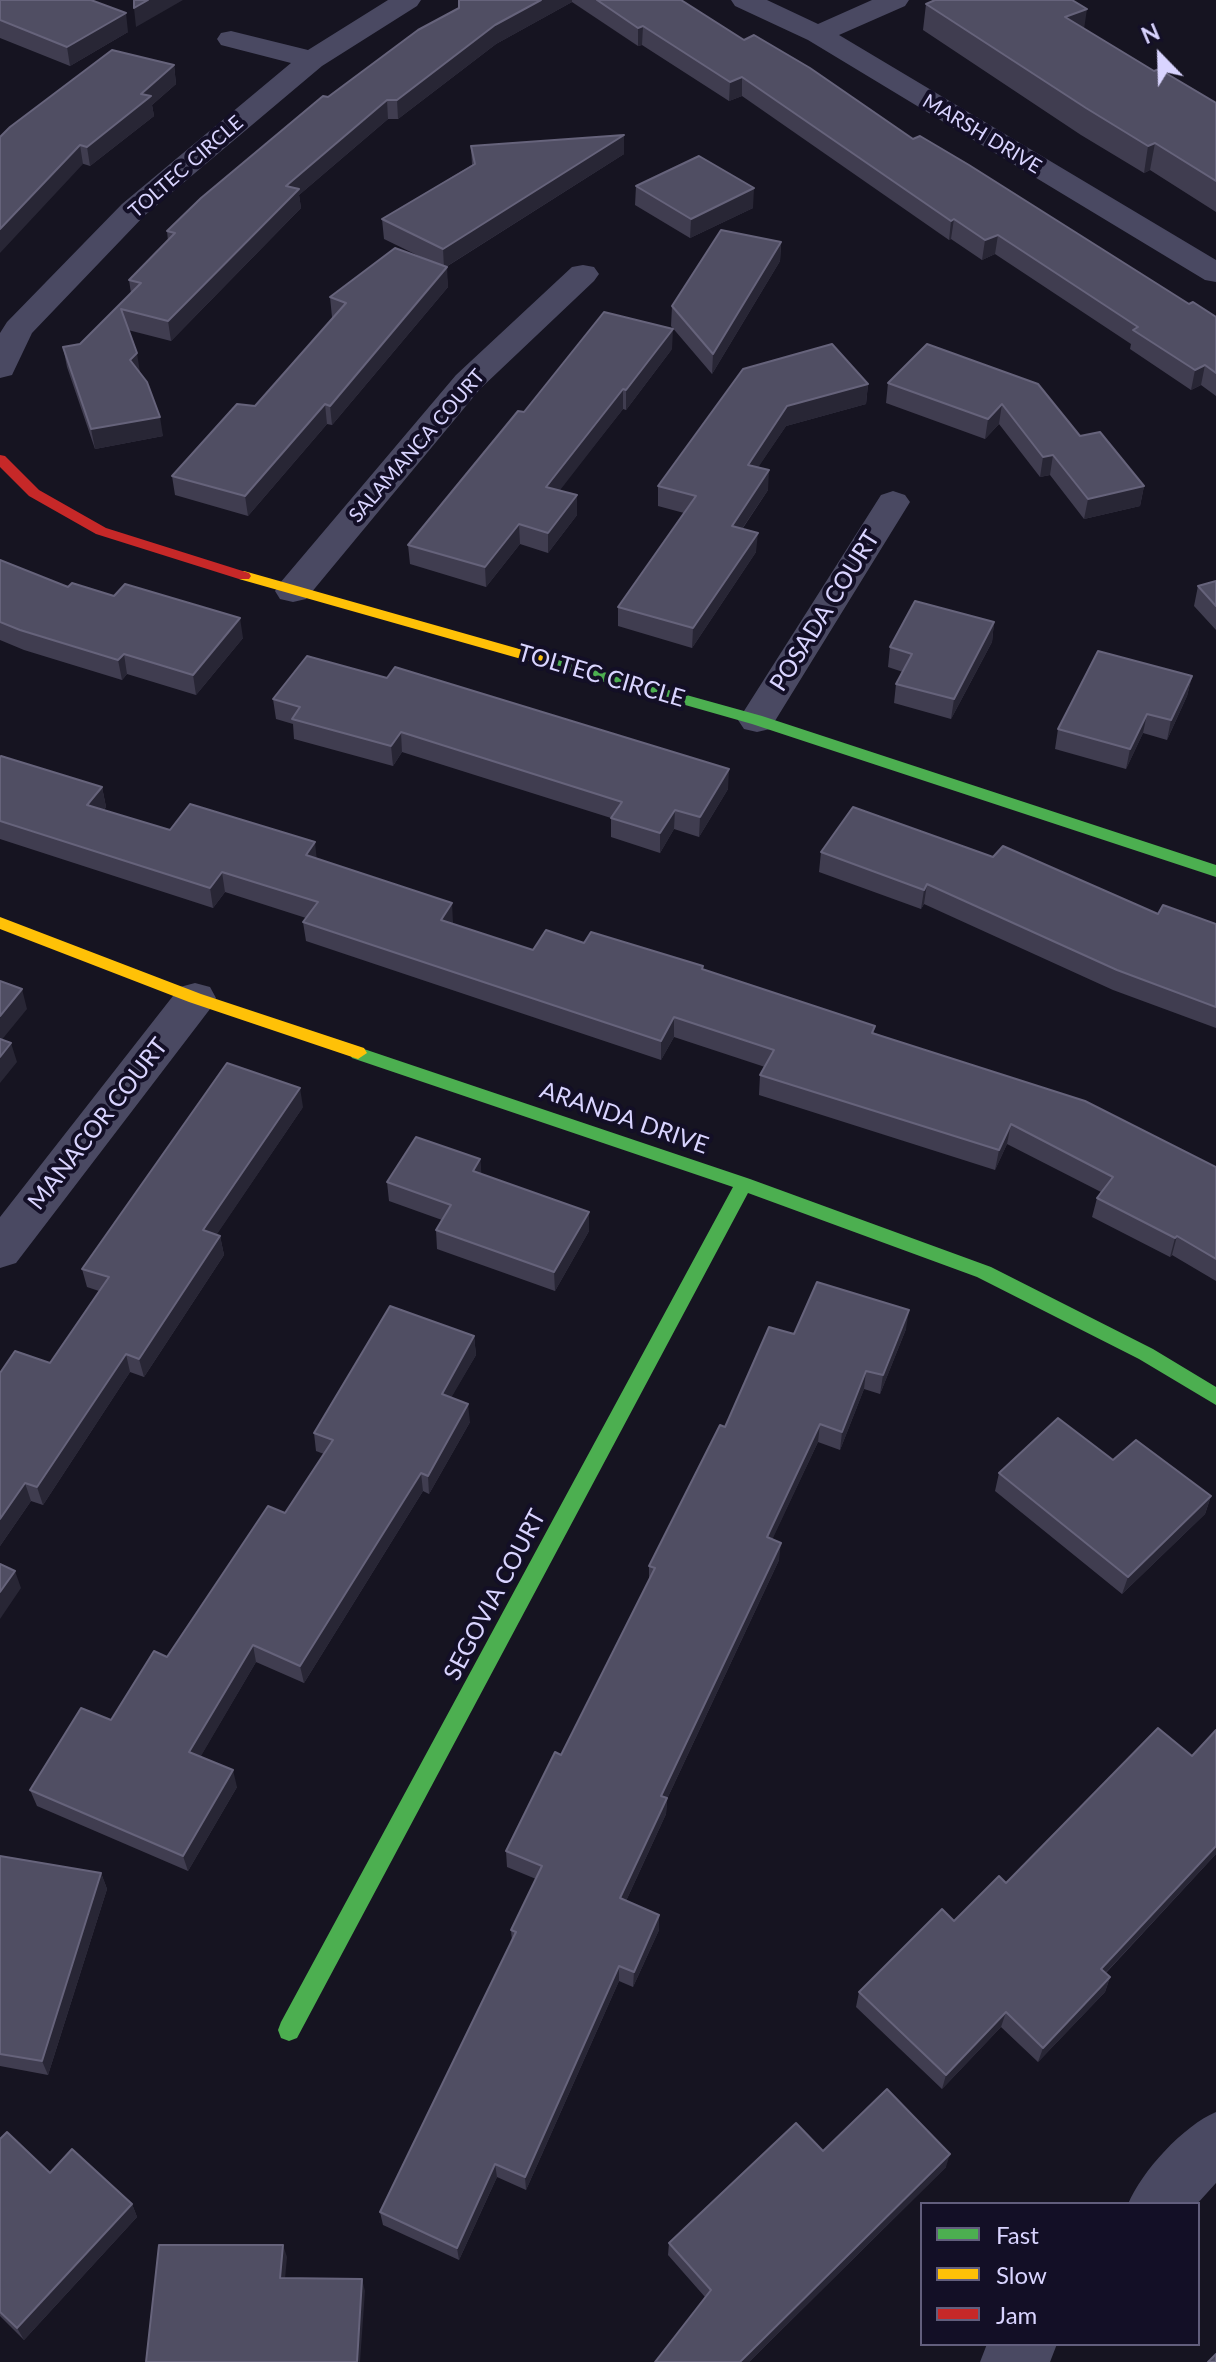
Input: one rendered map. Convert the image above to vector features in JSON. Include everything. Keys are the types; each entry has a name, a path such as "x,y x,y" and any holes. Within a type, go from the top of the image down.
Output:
{"street":[{"name":"TOLTEC CIRCLE","path":"0,368 18,329 133,210 312,60 407,0"},
{"name":"MARSH DRIVE","path":"745,0 818,34 1009,152 1216,273"},
{"path":"818,34 895,0"},
{"path":"231,39 312,60"},
{"name":"SALAMANCA COURT","path":"293,591 468,382 583,274"},
{"name":"TOLTEC CIRCLE","path":"0,459 34,493 101,531 293,591 757,720 1216,871"},
{"name":"POSADA COURT","path":"757,720 893,502"},
{"name":"ARANDA DRIVE","path":"0,923 195,998 744,1184 984,1272 1146,1354 1216,1397"},
{"name":"MANACOR COURT","path":"0,1250 195,998"},
{"name":"SEGOVIA COURT","path":"289,2030 744,1184"},
{"path":"1159,2202 1216,2141"},
{"path":"1010,2362 1025,2346"}],"building":[{"path":"0,0 91,0 126,13 67,47 0,20"},
{"path":"134,0 148,0 134,8"},
{"path":"459,0 541,0 495,25 397,100 387,100 286,186 299,189 168,321 121,309 137,353 130,360 147,382 160,417 91,429 63,347 80,344 141,283 129,280 175,233 167,231 201,198 323,96 328,97 418,30 459,8"},
{"path":"597,0 681,0 744,40 754,35 810,68 913,139 920,136 1189,304 1193,302 1216,317 1216,373 1205,365 1195,370 1133,330 1138,327 998,235 985,240 954,219 951,221 742,77 730,82"},
{"path":"935,0 1072,0 1087,9 1065,17 1154,71 1159,69 1216,103 1216,181 1155,143 1148,146 926,4"},
{"path":"112,50 174,65 141,94 151,96 87,147 80,145 0,229 0,137"},
{"path":"624,135 443,249 382,219 475,164 471,146"},
{"path":"699,156 754,188 691,219 636,186"},
{"path":"721,230 781,242 713,354 672,306"},
{"path":"395,248 447,267 330,406 325,404 245,496 172,476 237,404 255,406 346,303 330,297"},
{"path":"604,312 673,329 546,487 577,495 548,533 519,524 485,567 408,545 518,411 524,412"},
{"path":"832,344 868,384 787,406 748,465 769,470 732,526 758,533 693,628 618,607 696,496 658,486 743,369"},
{"path":"927,344 1038,384 1080,436 1100,432 1144,486 1088,499 1053,455 1043,457 1002,404 988,419 888,383"},
{"path":"0,560 68,587 72,583 114,596 125,584 240,618 193,675 124,654 118,660 0,622"},
{"path":"1216,581 1216,606 1198,586"},
{"path":"915,601 994,622 954,699 896,684 912,654 890,647"},
{"path":"1098,651 1192,676 1171,720 1147,714 1130,749 1058,729"},
{"path":"307,656 387,678 395,667 729,769 700,817 675,810 660,833 611,818 622,802 401,732 391,746 292,719 300,707 273,699"},
{"path":"1,756 102,787 87,805 170,830 190,804 315,842 306,855 452,903 441,920 533,950 546,930 584,943 591,932 703,966 702,969 875,1026 872,1033 1085,1101 1216,1167 1216,1259 1177,1236 1175,1238 1097,1198 1113,1177 1011,1124 999,1150 760,1075 774,1050 674,1017 661,1041 303,922 318,902 222,872 210,888 0,821"},
{"path":"853,807 993,857 1003,846 1158,914 1163,905 1216,924 1216,1007 1117,970 927,884 924,890 821,852"},
{"path":"0,981 22,989 0,1016"},
{"path":"0,1039 11,1043 0,1057"},
{"path":"227,1063 300,1088 203,1230 220,1236 139,1359 126,1354 37,1487 25,1483 0,1519 0,1373 15,1351 50,1363 109,1277 82,1269"},
{"path":"416,1137 480,1159 473,1171 589,1212 554,1272 436,1230 451,1205 387,1182"},
{"path":"817,1282 909,1310 883,1375 866,1371 842,1432 820,1424 767,1537 781,1543 661,1796 667,1798 620,1898 659,1915 634,1972 619,1966 525,2177 495,2164 457,2248 380,2212 516,1932 511,1930 542,1866 506,1851 555,1752 561,1755 655,1568 649,1566 720,1425 725,1427 769,1327 794,1334"},
{"path":"390,1306 474,1336 442,1394 468,1404 428,1476 421,1473 300,1666 253,1645 189,1752 233,1770 183,1856 30,1790 81,1708 111,1720 154,1651 167,1657 268,1506 285,1513 333,1440 314,1433"},
{"path":"1058,1418 1113,1460 1136,1440 1211,1496 1128,1577 999,1473"},
{"path":"0,1564 15,1571 0,1592"},
{"path":"1158,1728 1192,1756 1216,1730 1216,1846 1101,1969 1110,1977 1043,2048 1006,2012 946,2075 859,1992 942,1909 954,1921 999,1876 1006,1883"},
{"path":"0,1856 101,1873 42,2061 0,2054"},
{"path":"887,2089 950,2154 740,2362 655,2362 711,2290 669,2243 796,2123 823,2151"},
{"path":"7,2132 50,2173 72,2149 132,2204 17,2328 0,2312 0,2139"},
{"path":"159,2245 283,2245 280,2278 362,2279 357,2362 146,2362"}],"traffic: fast":[{"path":"546,661 757,720 1216,871"},
{"path":"358,1053 744,1184 984,1272 1146,1354 1216,1397"},
{"path":"289,2030 744,1184"}],"traffic: slow":[{"path":"244,576 546,661"},
{"path":"0,923 195,998 358,1053"}],"traffic: jam":[{"path":"0,459 34,493 101,531 244,576"}]}
